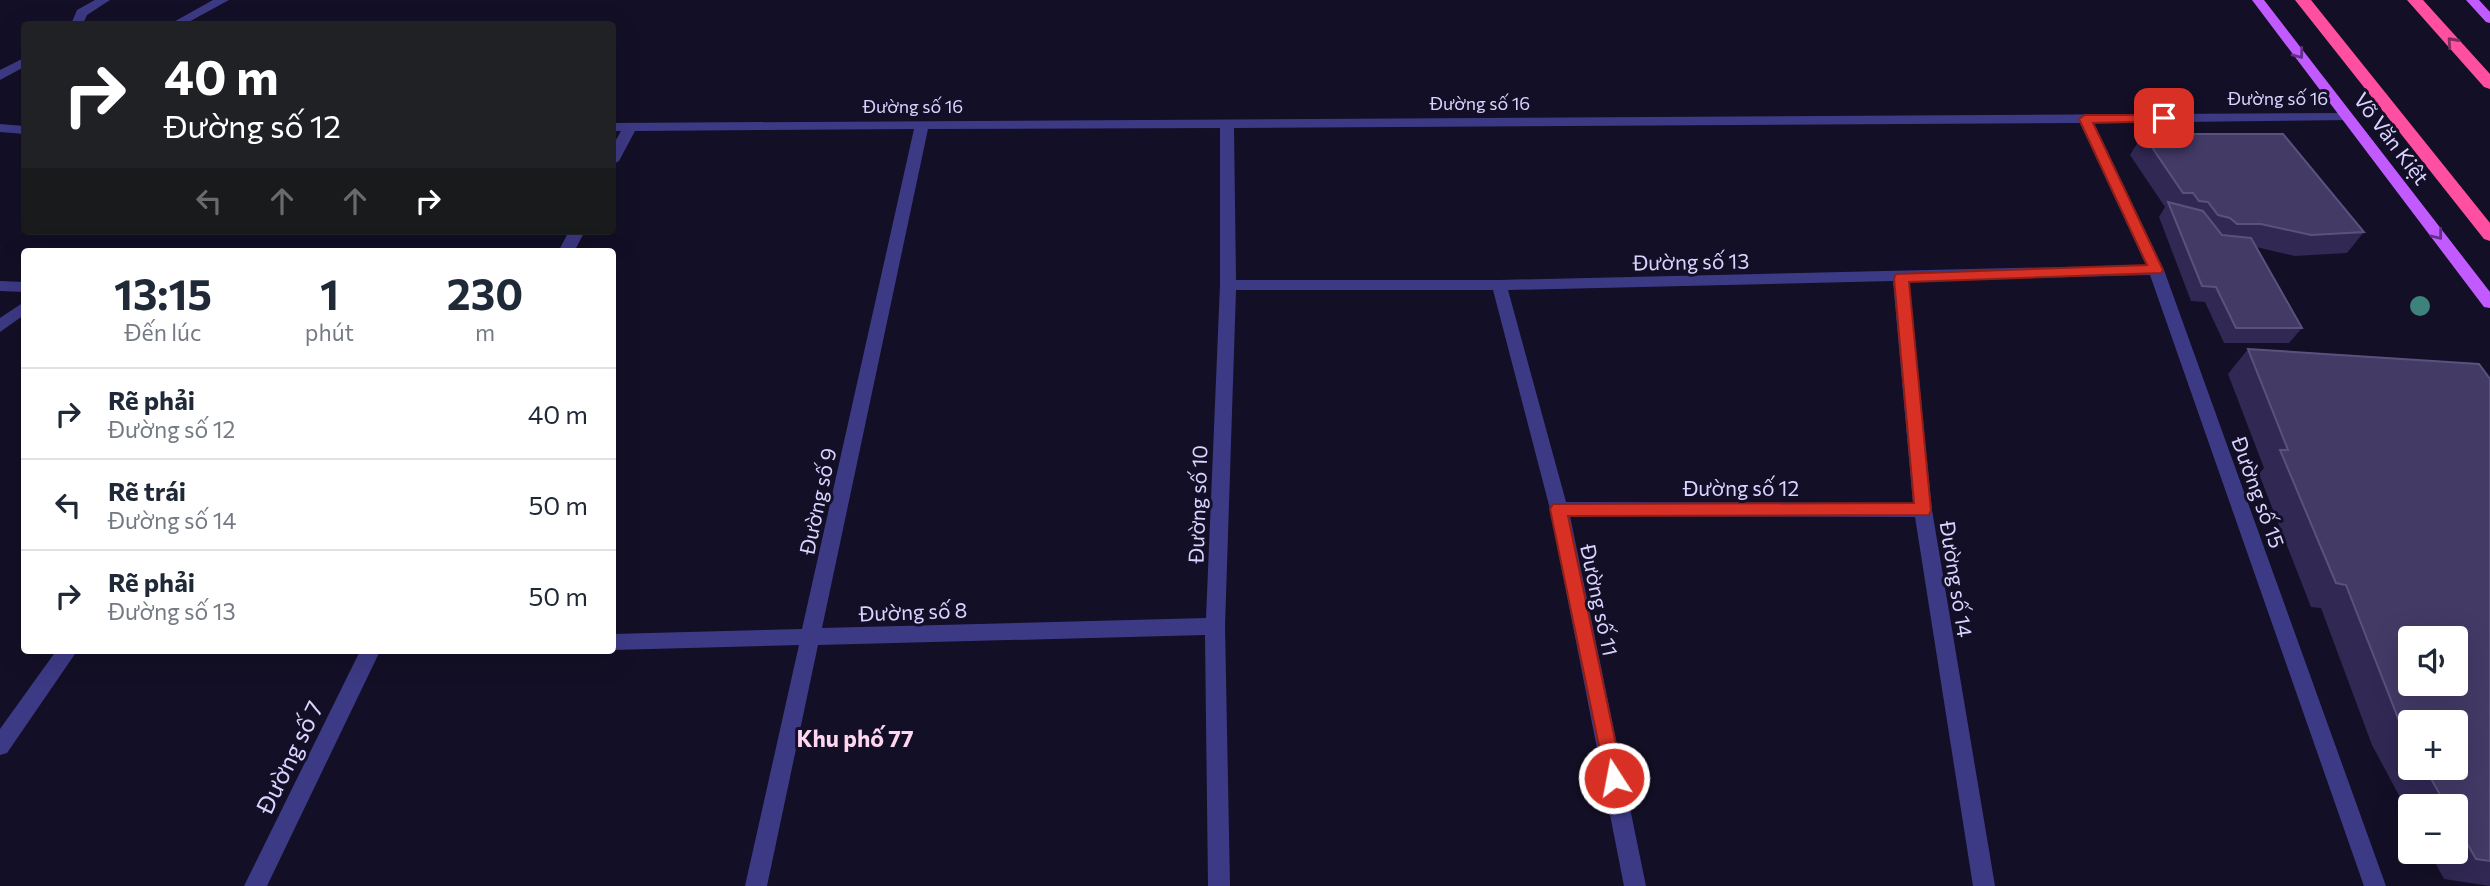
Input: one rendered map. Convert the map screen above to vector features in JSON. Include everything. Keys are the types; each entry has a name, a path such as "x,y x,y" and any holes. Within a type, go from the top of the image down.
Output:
{"highway":[{"name":"Võ Văn Kiệt","path":"2303,0 2490,235"},
{"path":"2415,0 2490,84"}],"main road":[{"name":"Võ Văn Kiệt","path":"2258,0 2490,303"},
{"path":"2472,0 2490,19"}],"street":[{"path":"78,21 81,13 104,0"},
{"path":"182,21 223,0"},
{"path":"0,76 21,64"},
{"name":"Đường số 16","path":"616,127 2347,117"},
{"name":"Đường số 15","path":"2085,119 2156,270 2375,886"},
{"name":"Đường số 10","path":"1219,886 1215,626 1228,285 1227,124"},
{"name":"Đường số 9","path":"756,886 922,125"},
{"path":"616,153 630,127"},
{"path":"0,128 20,130"},
{"path":"0,141 20,130"},
{"name":"Đường số 13","path":"1228,285 1499,285 1901,278 2156,270"},
{"name":"Đường số 14","path":"1901,278 1923,510 1984,886"},
{"name":"Đường số 11","path":"1499,285 1559,509 1635,886"},
{"path":"0,286 21,287"},
{"path":"0,326 21,309"},
{"name":"Đường số 12","path":"1559,509 1923,510"},
{"name":"Đường số 8","path":"616,642 1215,626"},
{"path":"0,746 65,654"},
{"name":"Đường số 7","path":"255,886 369,654"}],"building":[{"path":"2143,134 2283,134 2364,232 2311,235 2261,224 2237,224 2230,218 2218,215 2208,202 2199,201 2193,193 2183,193"},
{"path":"2168,202 2203,211 2222,235 2251,238 2302,328 2236,328 2216,287 2202,286"},
{"path":"2248,349 2479,364 2490,379 2490,861 2476,859 2468,845 2468,794 2440,794 2432,780 2468,780 2468,710 2398,710 2398,718 2346,585 2336,583 2280,450 2288,450"}],"district":[{"name":"Khu phố 77","path":"855,738"}],"route":[{"path":"1614,778 1559,509 1923,510 1901,278 2156,270 2085,119 2164,118"}]}
